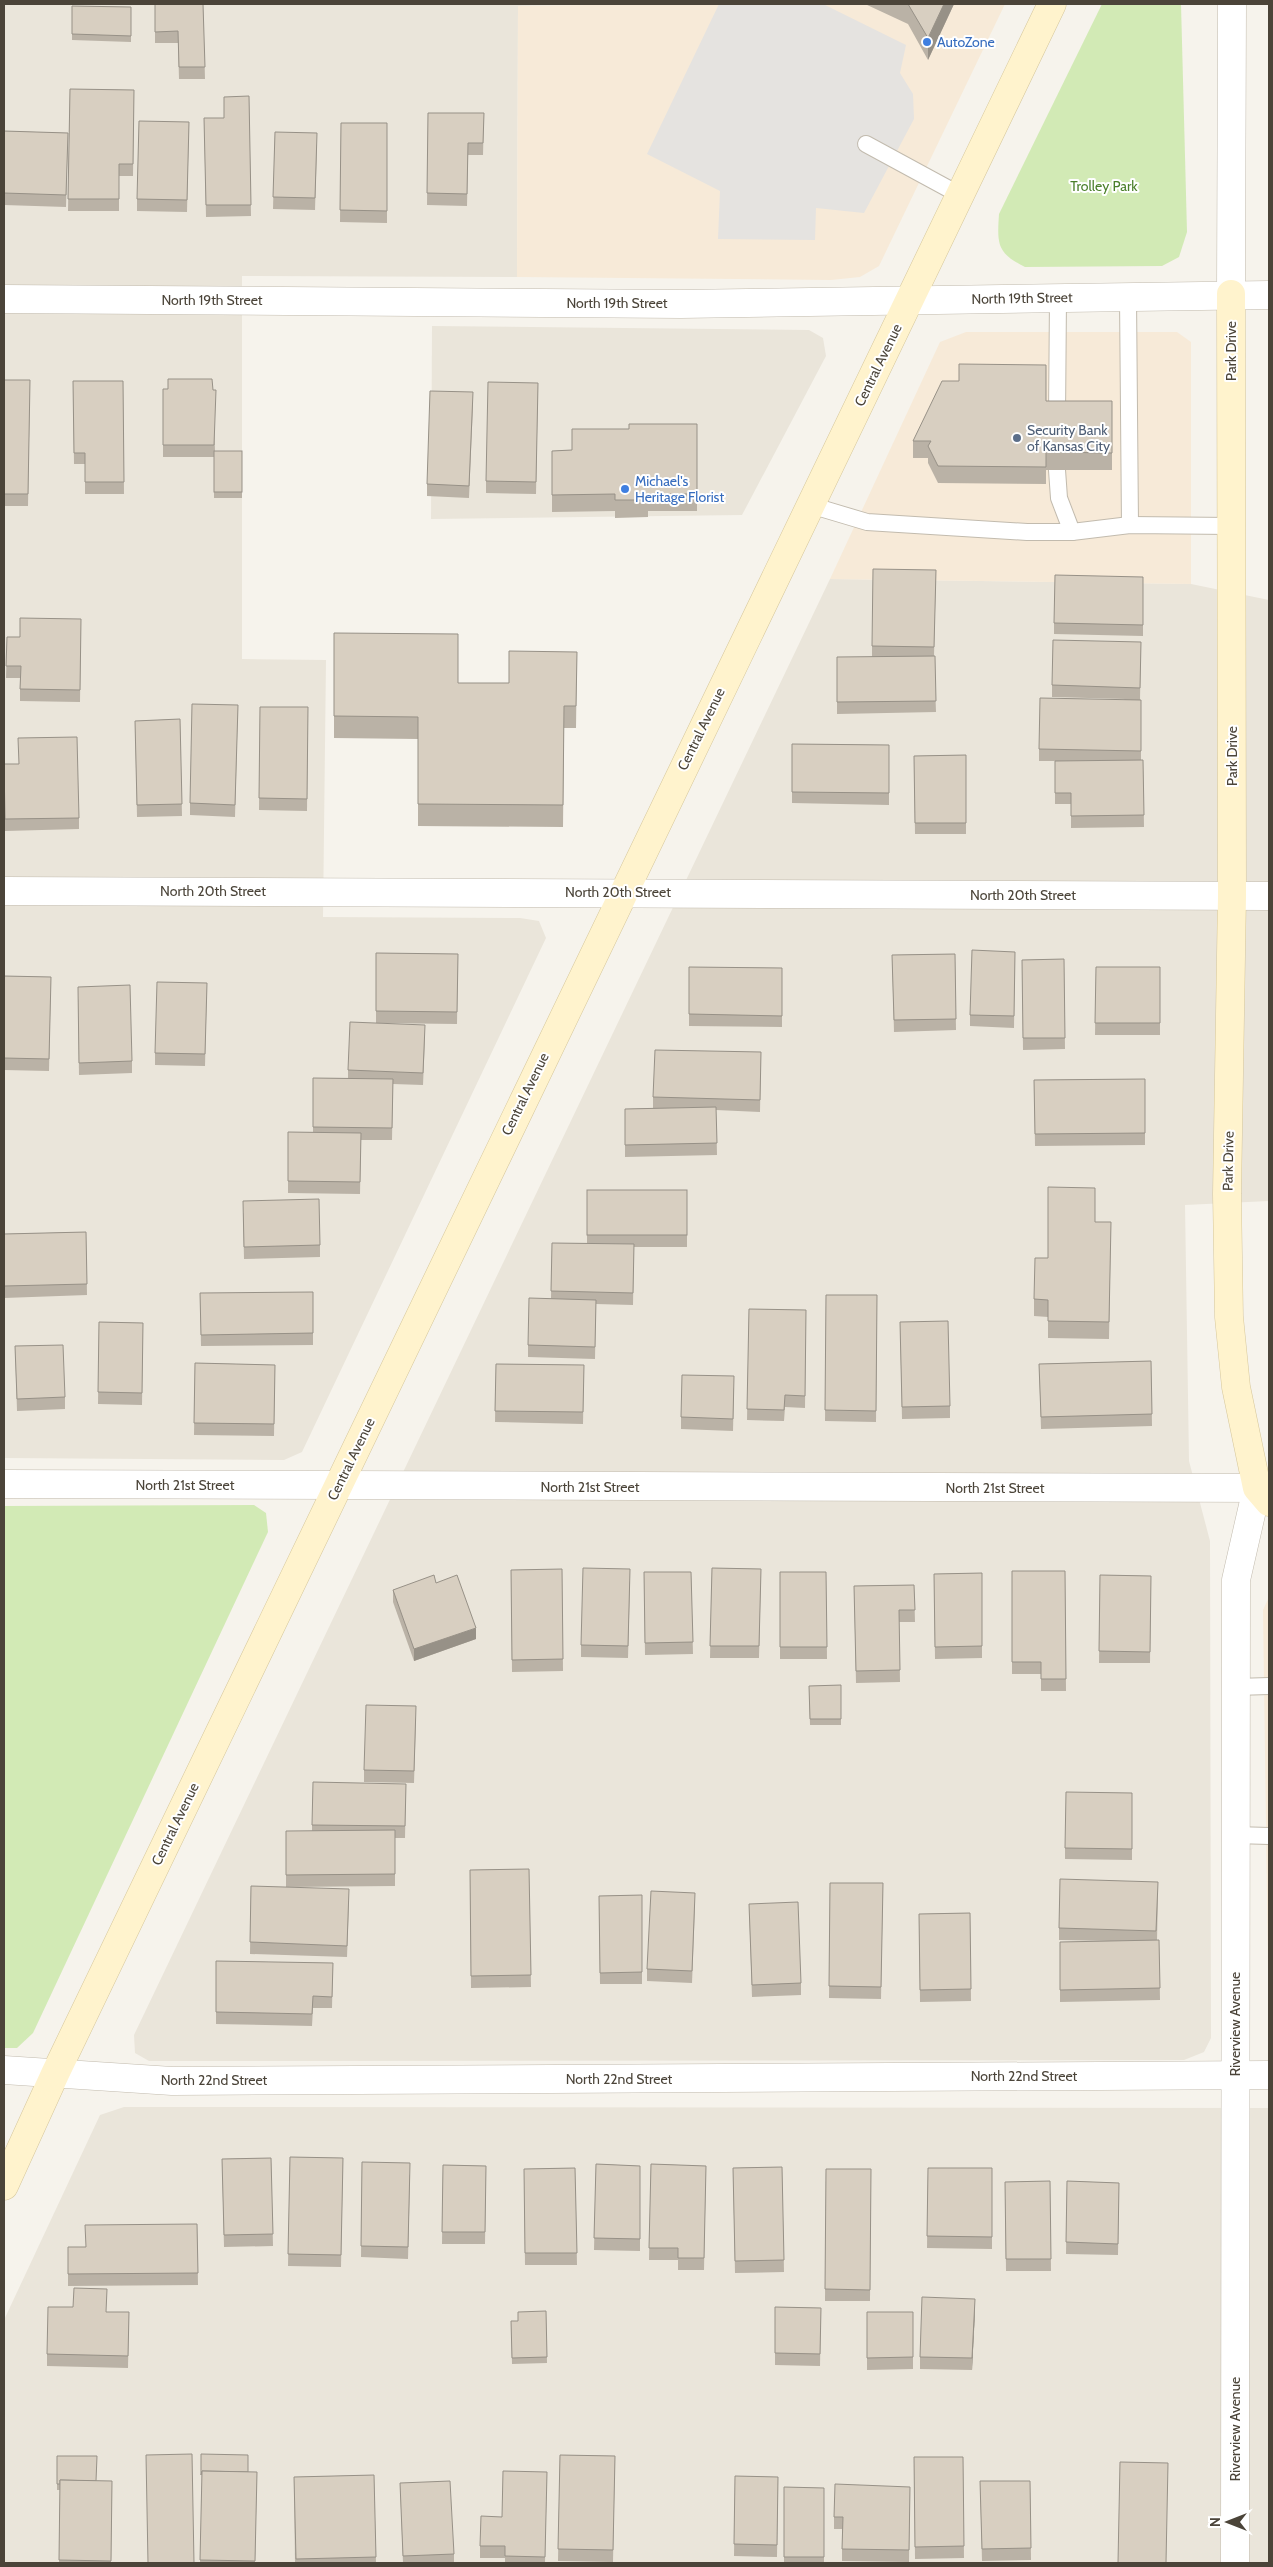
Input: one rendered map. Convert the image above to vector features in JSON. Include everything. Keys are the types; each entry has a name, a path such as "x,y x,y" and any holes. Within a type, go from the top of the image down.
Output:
{"main road":[{"name":"Central Avenue","path":"4,2186 55,2074 622,892 1052,4"},
{"name":"Park Drive","path":"1231,294 1232,896 1227,1194 1228,1317 1236,1387 1265,1493"}],"street":[{"name":"Park Drive","path":"1231,294 1232,4"},
{"name":"North 19th Street","path":"4,299 671,304 1231,294 1269,295"},
{"name":"North 20th Street","path":"4,891 1269,896"},
{"name":"North 21st Street","path":"4,1484 1176,1488 1265,1493"},
{"name":"Riverview Avenue","path":"1235,2563 1236,1580 1265,1493"},
{"name":"North 22nd Street","path":"4,2070 172,2081 1269,2075"}],"lane":[{"path":"866,144 960,195"},
{"path":"1128,296 1130,525"},
{"path":"1057,418 1058,298"},
{"path":"1057,470 1059,498 1072,532"},
{"path":"810,505 867,522 1027,532 1072,532 1130,525 1231,526"},
{"path":"1236,1687 1269,1686"},
{"path":"1235,1835 1269,1836"}],"shaded area":[{"path":"4,4 654,4 518,6 517,277 242,276 242,659 326,660 323,917 520,918 539,921 546,938 302,1452 284,1460 4,1458"},
{"path":"719,4 823,4 906,45 900,73 913,94 914,119 864,213 816,208 815,240 718,239 720,191 647,154"},
{"path":"1005,4 879,266 860,277 831,280 517,277 518,6"},
{"path":"432,326 809,330 823,338 826,356 742,515 431,519"},
{"path":"966,332 1177,332 1191,342 1191,584 830,579 940,342"},
{"path":"830,579 1191,584 1269,600 1269,1201 1185,1205 1189,1461 1210,1541 1211,2038 1204,2052 1184,2060 149,2061 135,2053 134,2035"},
{"path":"1269,1597 1269,2042 1263,1610"},
{"path":"124,2107 1269,2108 1269,2563 4,2563 4,2320 100,2115"}],"green space":[{"name":"Trolley Park","path":"1102,4 1181,4 1187,232 1179,257 1162,266 1025,267 1009,257 1001,247 998,233 999,214"},
{"path":"254,1505 266,1513 268,1532 33,2033 17,2048 4,2048 4,1506"}],"building":[{"path":"155,4 203,4 205,67 179,67 178,31 155,32"},
{"path":"908,4 944,4 928,38"},
{"path":"72,6 131,7 131,36 72,34"},
{"path":"70,89 134,90 133,164 119,164 119,199 68,199"},
{"path":"249,96 251,205 206,205 204,118 224,118 224,97"},
{"path":"428,113 484,113 483,143 468,143 467,194 427,193"},
{"path":"139,121 189,122 187,200 137,199"},
{"path":"341,123 387,123 387,211 340,210"},
{"path":"4,131 68,133 66,195 4,193"},
{"path":"275,132 317,133 315,198 273,197"},
{"name":"Security Bank of Kansas City","path":"959,364 1046,365 1046,401 1112,401 1112,453 1046,452 1046,467 938,466 928,446 931,441 913,441 942,381 959,381"},
{"path":"168,379 212,379 213,390 216,390 214,445 163,445 163,389 168,389"},
{"path":"4,380 30,380 28,494 4,494"},
{"path":"73,381 123,381 124,482 85,482 85,453 74,453"},
{"path":"488,382 538,383 536,482 486,481"},
{"path":"430,391 473,392 469,486 427,484"},
{"name":"Michael's Heritage Florist","path":"629,424 697,424 697,494 648,494 648,500 615,500 615,494 552,495 552,451 572,450 572,429 629,429"},
{"path":"214,451 242,451 242,492 214,492"},
{"path":"873,569 936,570 934,647 872,646"},
{"path":"1055,575 1143,577 1143,625 1054,623"},
{"path":"20,618 81,619 80,690 20,689 21,666 6,666 7,637 20,637"},
{"path":"334,633 458,634 458,683 509,683 509,651 577,652 576,706 564,706 563,805 418,804 418,717 334,716"},
{"path":"1053,640 1141,642 1140,688 1052,685"},
{"path":"935,656 936,701 837,702 837,657"},
{"path":"1040,698 1141,700 1141,751 1039,749"},
{"path":"192,704 238,705 235,805 190,803"},
{"path":"260,707 308,707 307,799 259,798"},
{"path":"180,719 182,804 137,805 135,721"},
{"path":"77,737 79,818 5,819 4,764 19,764 18,738"},
{"path":"792,744 889,745 889,793 792,792"},
{"path":"966,755 966,823 915,823 914,756"},
{"path":"1143,760 1144,815 1071,816 1071,793 1055,793 1055,761"},
{"path":"972,950 1015,952 1014,1016 970,1015"},
{"path":"376,953 458,954 457,1012 376,1011"},
{"path":"955,954 956,1019 894,1020 892,955"},
{"path":"1064,959 1065,1038 1023,1038 1022,960"},
{"path":"689,967 782,968 782,1016 689,1014"},
{"path":"1096,967 1160,967 1160,1023 1095,1023"},
{"path":"4,976 51,977 49,1059 4,1058"},
{"path":"157,982 207,983 205,1054 155,1053"},
{"path":"130,985 132,1061 79,1063 78,987"},
{"path":"350,1022 425,1025 423,1073 348,1070"},
{"path":"655,1050 761,1052 760,1100 653,1097"},
{"path":"313,1078 393,1079 392,1128 313,1127"},
{"path":"1145,1079 1145,1133 1035,1134 1034,1080"},
{"path":"716,1107 717,1143 625,1145 625,1109"},
{"path":"288,1132 361,1133 360,1182 288,1181"},
{"path":"1048,1187 1095,1188 1095,1222 1111,1222 1109,1322 1048,1321 1048,1300 1034,1299 1035,1258 1048,1258"},
{"path":"587,1190 687,1190 687,1235 587,1235"},
{"path":"319,1199 320,1245 244,1247 243,1201"},
{"path":"86,1232 87,1284 4,1286 4,1234"},
{"path":"552,1243 634,1244 633,1293 551,1291"},
{"path":"313,1292 313,1333 201,1335 200,1293"},
{"path":"826,1295 877,1295 876,1411 825,1410"},
{"path":"529,1298 596,1300 595,1347 528,1345"},
{"path":"749,1309 806,1310 805,1396 785,1395 784,1410 747,1409"},
{"path":"948,1321 950,1406 902,1407 900,1322"},
{"path":"99,1322 143,1323 142,1393 98,1392"},
{"path":"63,1345 65,1397 17,1399 15,1346"},
{"path":"1151,1361 1152,1414 1041,1417 1039,1364"},
{"path":"195,1363 275,1365 274,1424 194,1423"},
{"path":"496,1364 584,1365 583,1412 495,1411"},
{"path":"682,1375 734,1376 733,1419 681,1417"},
{"path":"583,1568 630,1569 628,1646 581,1645"},
{"path":"712,1568 761,1569 759,1646 710,1646"},
{"path":"562,1569 563,1659 512,1660 511,1570"},
{"path":"1012,1571 1065,1571 1066,1679 1041,1679 1041,1662 1012,1662"},
{"path":"644,1572 691,1572 693,1642 645,1643"},
{"path":"780,1572 826,1572 827,1647 780,1647"},
{"path":"982,1573 982,1646 935,1647 934,1574"},
{"path":"434,1575 436,1583 457,1575 476,1628 414,1649 393,1590"},
{"path":"1100,1575 1151,1576 1150,1652 1099,1651"},
{"path":"914,1585 915,1610 899,1610 900,1670 856,1671 854,1586"},
{"path":"841,1685 841,1719 810,1719 809,1686"},
{"path":"366,1705 416,1706 414,1771 364,1770"},
{"path":"313,1782 406,1784 405,1826 312,1825"},
{"path":"1066,1792 1132,1793 1132,1849 1065,1848"},
{"path":"395,1830 395,1874 286,1875 286,1831"},
{"path":"529,1869 531,1975 471,1976 470,1870"},
{"path":"1060,1879 1158,1882 1156,1931 1059,1928"},
{"path":"830,1883 883,1883 881,1987 829,1986"},
{"path":"251,1886 349,1889 347,1946 250,1942"},
{"path":"651,1891 695,1893 692,1971 647,1969"},
{"path":"642,1895 642,1972 600,1973 599,1896"},
{"path":"798,1902 801,1983 752,1985 749,1904"},
{"path":"970,1913 971,1989 920,1990 919,1914"},
{"path":"1159,1940 1160,1988 1060,1990 1060,1942"},
{"path":"216,1961 333,1963 332,1997 313,1996 312,2014 216,2012"},
{"path":"290,2157 343,2158 341,2255 288,2254"},
{"path":"271,2158 273,2234 224,2235 222,2159"},
{"path":"362,2162 410,2163 408,2247 361,2246"},
{"path":"596,2164 640,2166 640,2239 594,2238"},
{"path":"651,2164 706,2166 704,2258 678,2258 678,2248 649,2248"},
{"path":"443,2165 486,2166 485,2232 442,2232"},
{"path":"782,2167 784,2260 735,2261 733,2168"},
{"path":"575,2168 577,2253 525,2253 524,2169"},
{"path":"928,2168 992,2168 992,2237 927,2236"},
{"path":"826,2169 871,2169 870,2290 825,2289"},
{"path":"1050,2181 1051,2259 1006,2259 1005,2182"},
{"path":"1067,2181 1119,2183 1118,2244 1066,2242"},
{"path":"197,2224 198,2273 68,2274 68,2247 86,2247 85,2225"},
{"path":"74,2288 107,2289 106,2312 129,2312 128,2356 47,2354 48,2307 73,2307"},
{"path":"922,2297 975,2299 972,2358 920,2357"},
{"path":"775,2307 821,2308 820,2354 775,2353"},
{"path":"546,2311 547,2357 512,2358 511,2321 518,2321 518,2312"},
{"path":"867,2312 913,2312 913,2357 867,2358"},
{"path":"192,2454 194,2563 148,2563 146,2455"},
{"path":"201,2454 248,2455 248,2472 202,2471 201,2475"},
{"path":"560,2455 615,2456 613,2550 558,2549"},
{"path":"57,2456 97,2456 96,2481 60,2480 60,2484 57,2484"},
{"path":"914,2457 963,2457 964,2546 915,2547"},
{"path":"1120,2462 1168,2463 1166,2563 1118,2563"},
{"path":"202,2471 257,2472 255,2561 200,2560"},
{"path":"503,2471 547,2472 545,2557 505,2556 505,2546 480,2546 481,2516 502,2517"},
{"path":"374,2475 376,2557 296,2559 294,2477"},
{"path":"735,2476 778,2477 777,2545 734,2544"},
{"path":"60,2480 112,2481 111,2561 59,2560"},
{"path":"450,2481 454,2554 403,2556 400,2483"},
{"path":"980,2481 1030,2481 1031,2548 982,2549"},
{"path":"835,2484 910,2487 909,2550 842,2549 843,2517 834,2517"},
{"path":"784,2487 824,2488 824,2557 784,2557"}],"place":[{"name":"AutoZone","path":"927,42"},
{"name":"Security Bank of Kansas City","path":"1017,438"},
{"name":"Michael's Heritage Florist","path":"625,489"}]}
